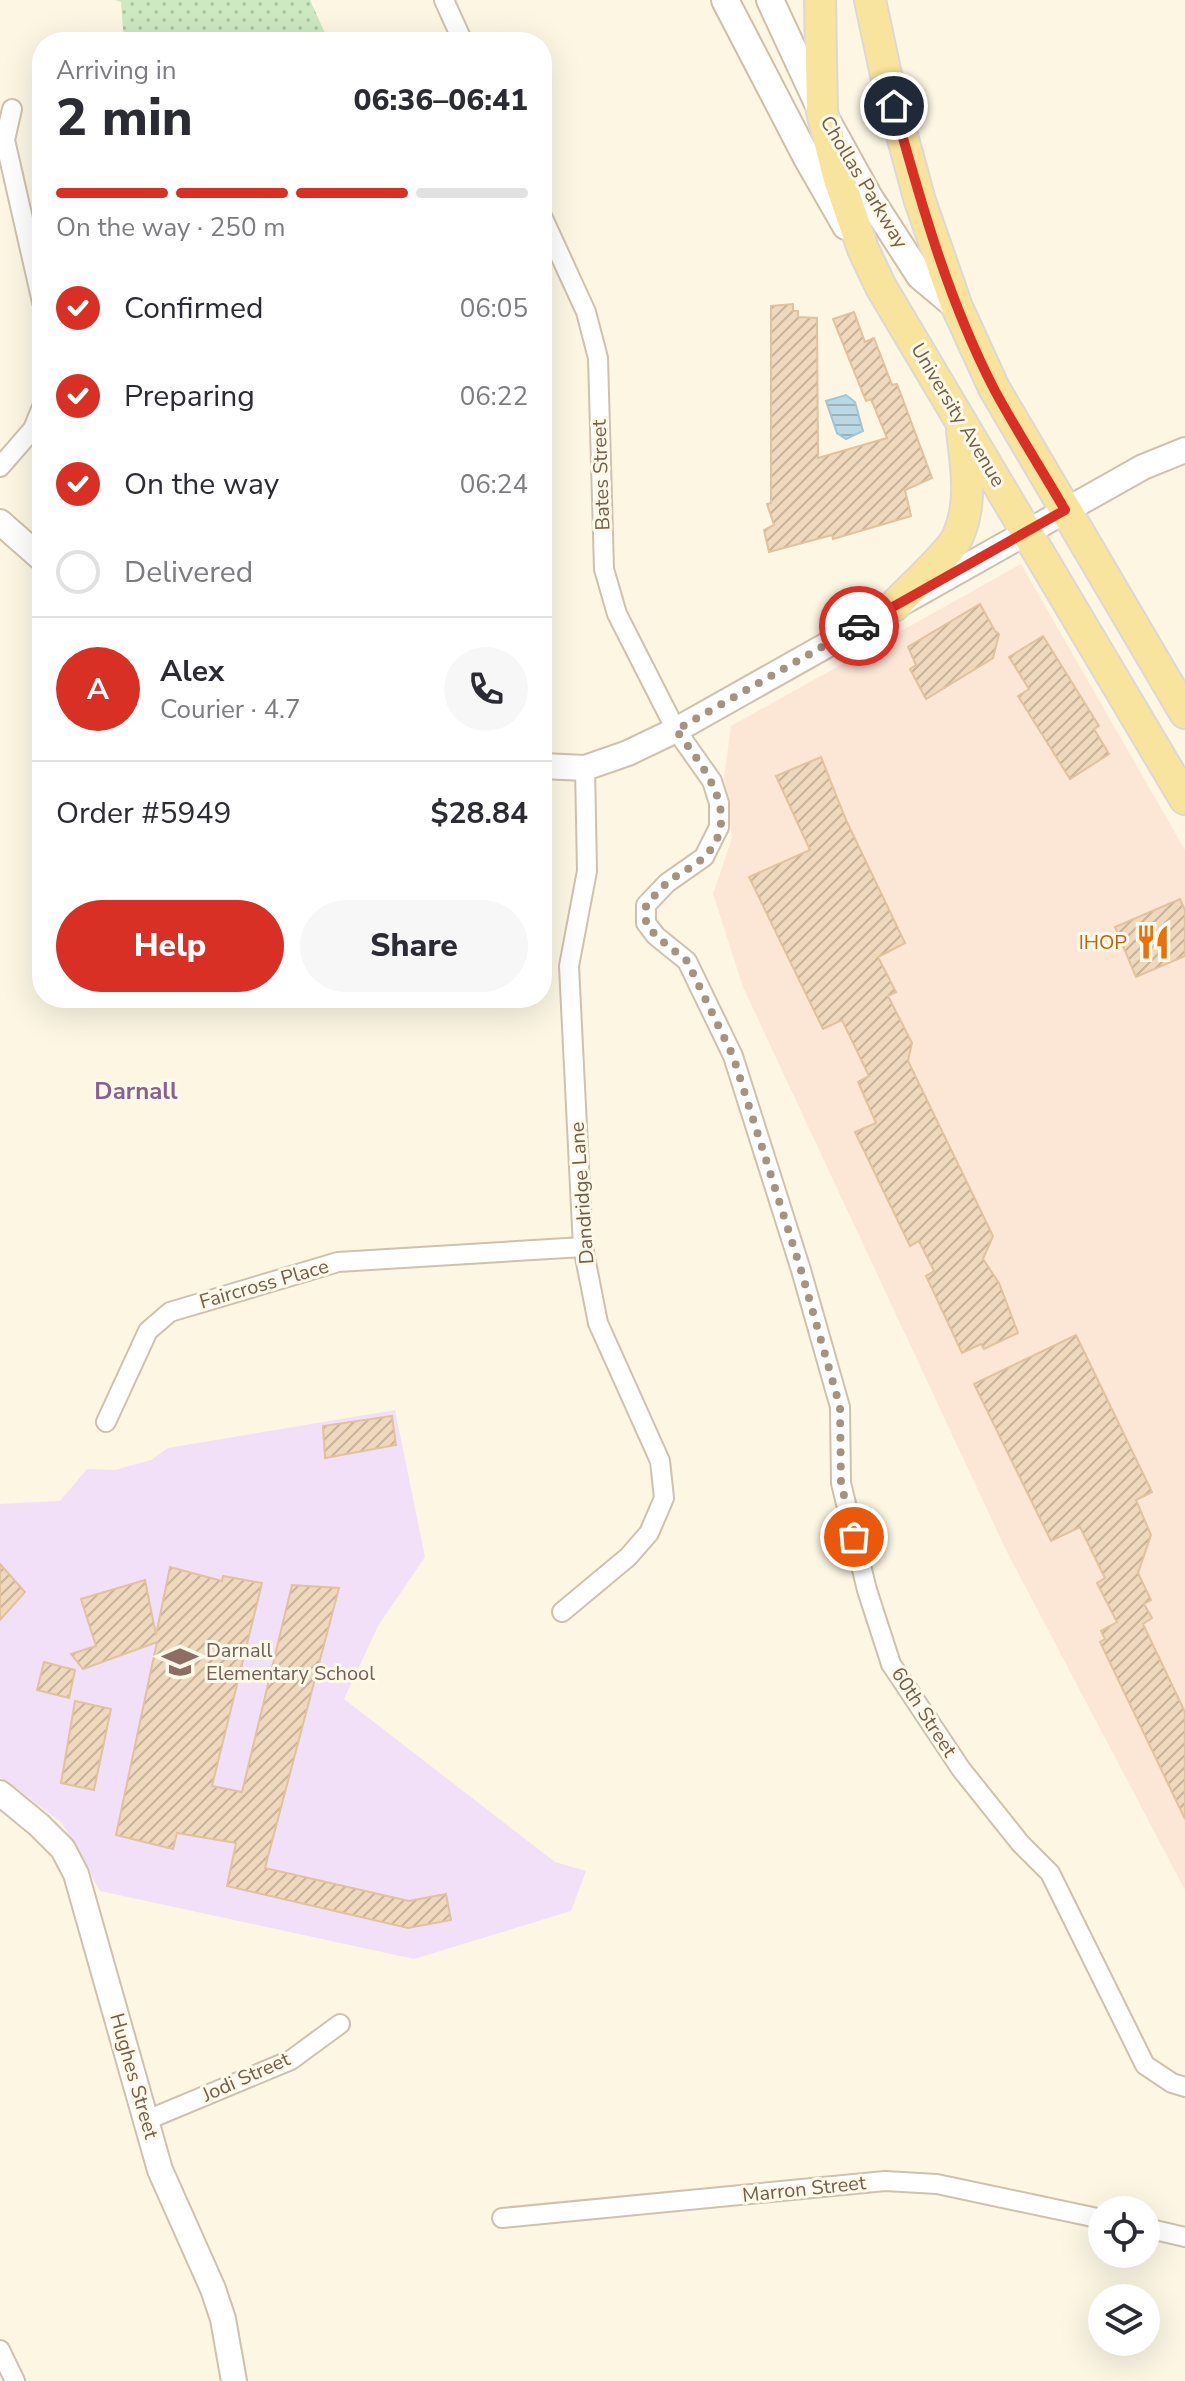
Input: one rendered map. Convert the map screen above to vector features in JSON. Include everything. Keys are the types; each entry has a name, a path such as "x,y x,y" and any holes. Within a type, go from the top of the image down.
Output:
{"main road":[{"name":"Chollas Parkway","path":"725,0 807,158 881,287"},
{"name":"Chollas Parkway","path":"770,0 822,112 869,197 920,276 957,307"},
{"name":"University Avenue","path":"820,0 822,112 863,249 881,287 1185,799"},
{"path":"870,0 888,84 920,201 957,307 994,388 1185,713"},
{"path":"894,606 957,539 968,482 960,417"}],"street":[{"path":"444,0 458,32"},
{"path":"12,109 5,140 32,258"},
{"name":"Bates Street","path":"552,238 586,312 598,358 604,569 617,614 676,730"},
{"path":"0,467 32,430"},
{"path":"552,766 585,768 628,753 676,730 1143,467 1185,450"},
{"path":"0,522 32,550"},
{"name":"60th Street","path":"676,730 712,781 719,803 719,827 704,857 667,883 646,905 646,923 656,936 687,961 733,1056 801,1270 840,1407 841,1483 867,1590 891,1664 961,1769 1020,1843 1050,1873 1145,2065 1172,2083 1185,2087"},
{"name":"Dandridge Lane","path":"562,1612 628,1557 649,1533 664,1498 660,1461 598,1323 583,1247 569,966 587,871 585,768"},
{"name":"Faircross Place","path":"106,1422 148,1331 170,1312 338,1262 583,1247"},
{"name":"Hughes Street","path":"0,1793 63,1849 76,1874 160,2170 213,2289 223,2319 234,2381"},
{"name":"Jodi Street","path":"147,2120 291,2060 340,2024"},
{"name":"Marron Street","path":"502,2218 885,2181 937,2184 1088,2216"},
{"path":"1160,2231 1185,2237"},
{"path":"0,2350 15,2381"}],"shaded area":[{"path":"1021,564 1185,850 1185,1890 1006,1550 743,987 713,894 732,838 724,778 731,726"},
{"name":"Darnall Elementary School","path":"395,1410 425,1557 378,1626 344,1699 555,1862 586,1871 571,1911 414,1959 100,1891 62,1823 0,1777 0,1504 60,1501 87,1469 115,1470 151,1460 168,1448"}],"green space":[{"path":"115,0 310,0 324,32 123,32 121,2"}],"water":[{"path":"846,395 855,402 863,431 846,439 837,433 826,401"}],"building":[{"path":"793,304 793,311 798,311 798,317 817,318 818,458 887,438 871,399 866,401 833,319 854,312 865,342 874,338 892,385 897,384 932,478 905,490 911,516 833,539 832,535 769,552 764,530 774,525 767,504 771,503 771,306"},
{"path":"980,604 999,634 993,658 926,699 910,669 916,665 908,647"},
{"path":"1043,636 1099,726 1094,729 1109,754 1070,779 1018,696 1029,689 1009,657"},
{"path":"821,757 846,820 905,943 878,957 896,992 888,996 912,1043 908,1061 993,1236 983,1259 999,1283 1018,1333 984,1349 981,1344 962,1353 926,1276 934,1271 919,1241 910,1246 855,1132 876,1123 858,1082 869,1076 842,1020 823,1029 749,877 810,850 776,776"},
{"name":"IHOP","path":"1180,899 1185,910 1185,956 1136,977 1115,927"},
{"path":"1076,1335 1152,1492 1136,1500 1151,1535 1138,1573 1151,1600 1144,1604 1152,1618 1143,1624 1185,1712 1185,1819 1100,1642 1105,1639 1101,1631 1117,1622 1097,1583 1105,1578 1080,1527 1051,1541 974,1384"},
{"path":"392,1416 396,1445 325,1458 323,1426"},
{"path":"0,1564 25,1592 0,1620"},
{"path":"170,1567 222,1581 223,1576 262,1583 212,1786 242,1792 292,1585 339,1588 265,1868 409,1901 446,1894 451,1920 408,1928 227,1886 236,1843 177,1833 173,1849 116,1835 157,1642 83,1669 71,1654 96,1646 81,1599 145,1580 156,1635"},
{"path":"44,1662 75,1670 69,1698 37,1690"},
{"path":"75,1701 111,1709 94,1790 61,1783"}],"way so far":[{"path":"854,1537 841,1483 840,1407 801,1270 733,1056 687,961 656,936 646,923 646,905 667,883 704,857 719,827 717,792 676,730 859,626"}],"place":[{"name":"IHOP","path":"1153,942"},
{"name":"Darnall Elementary School","path":"180,1662"}],"district":[{"name":"Darnall","path":"136,1091"}],"route":[{"path":"859,626 1065,510 994,388 957,307 920,201 894,106"}]}
